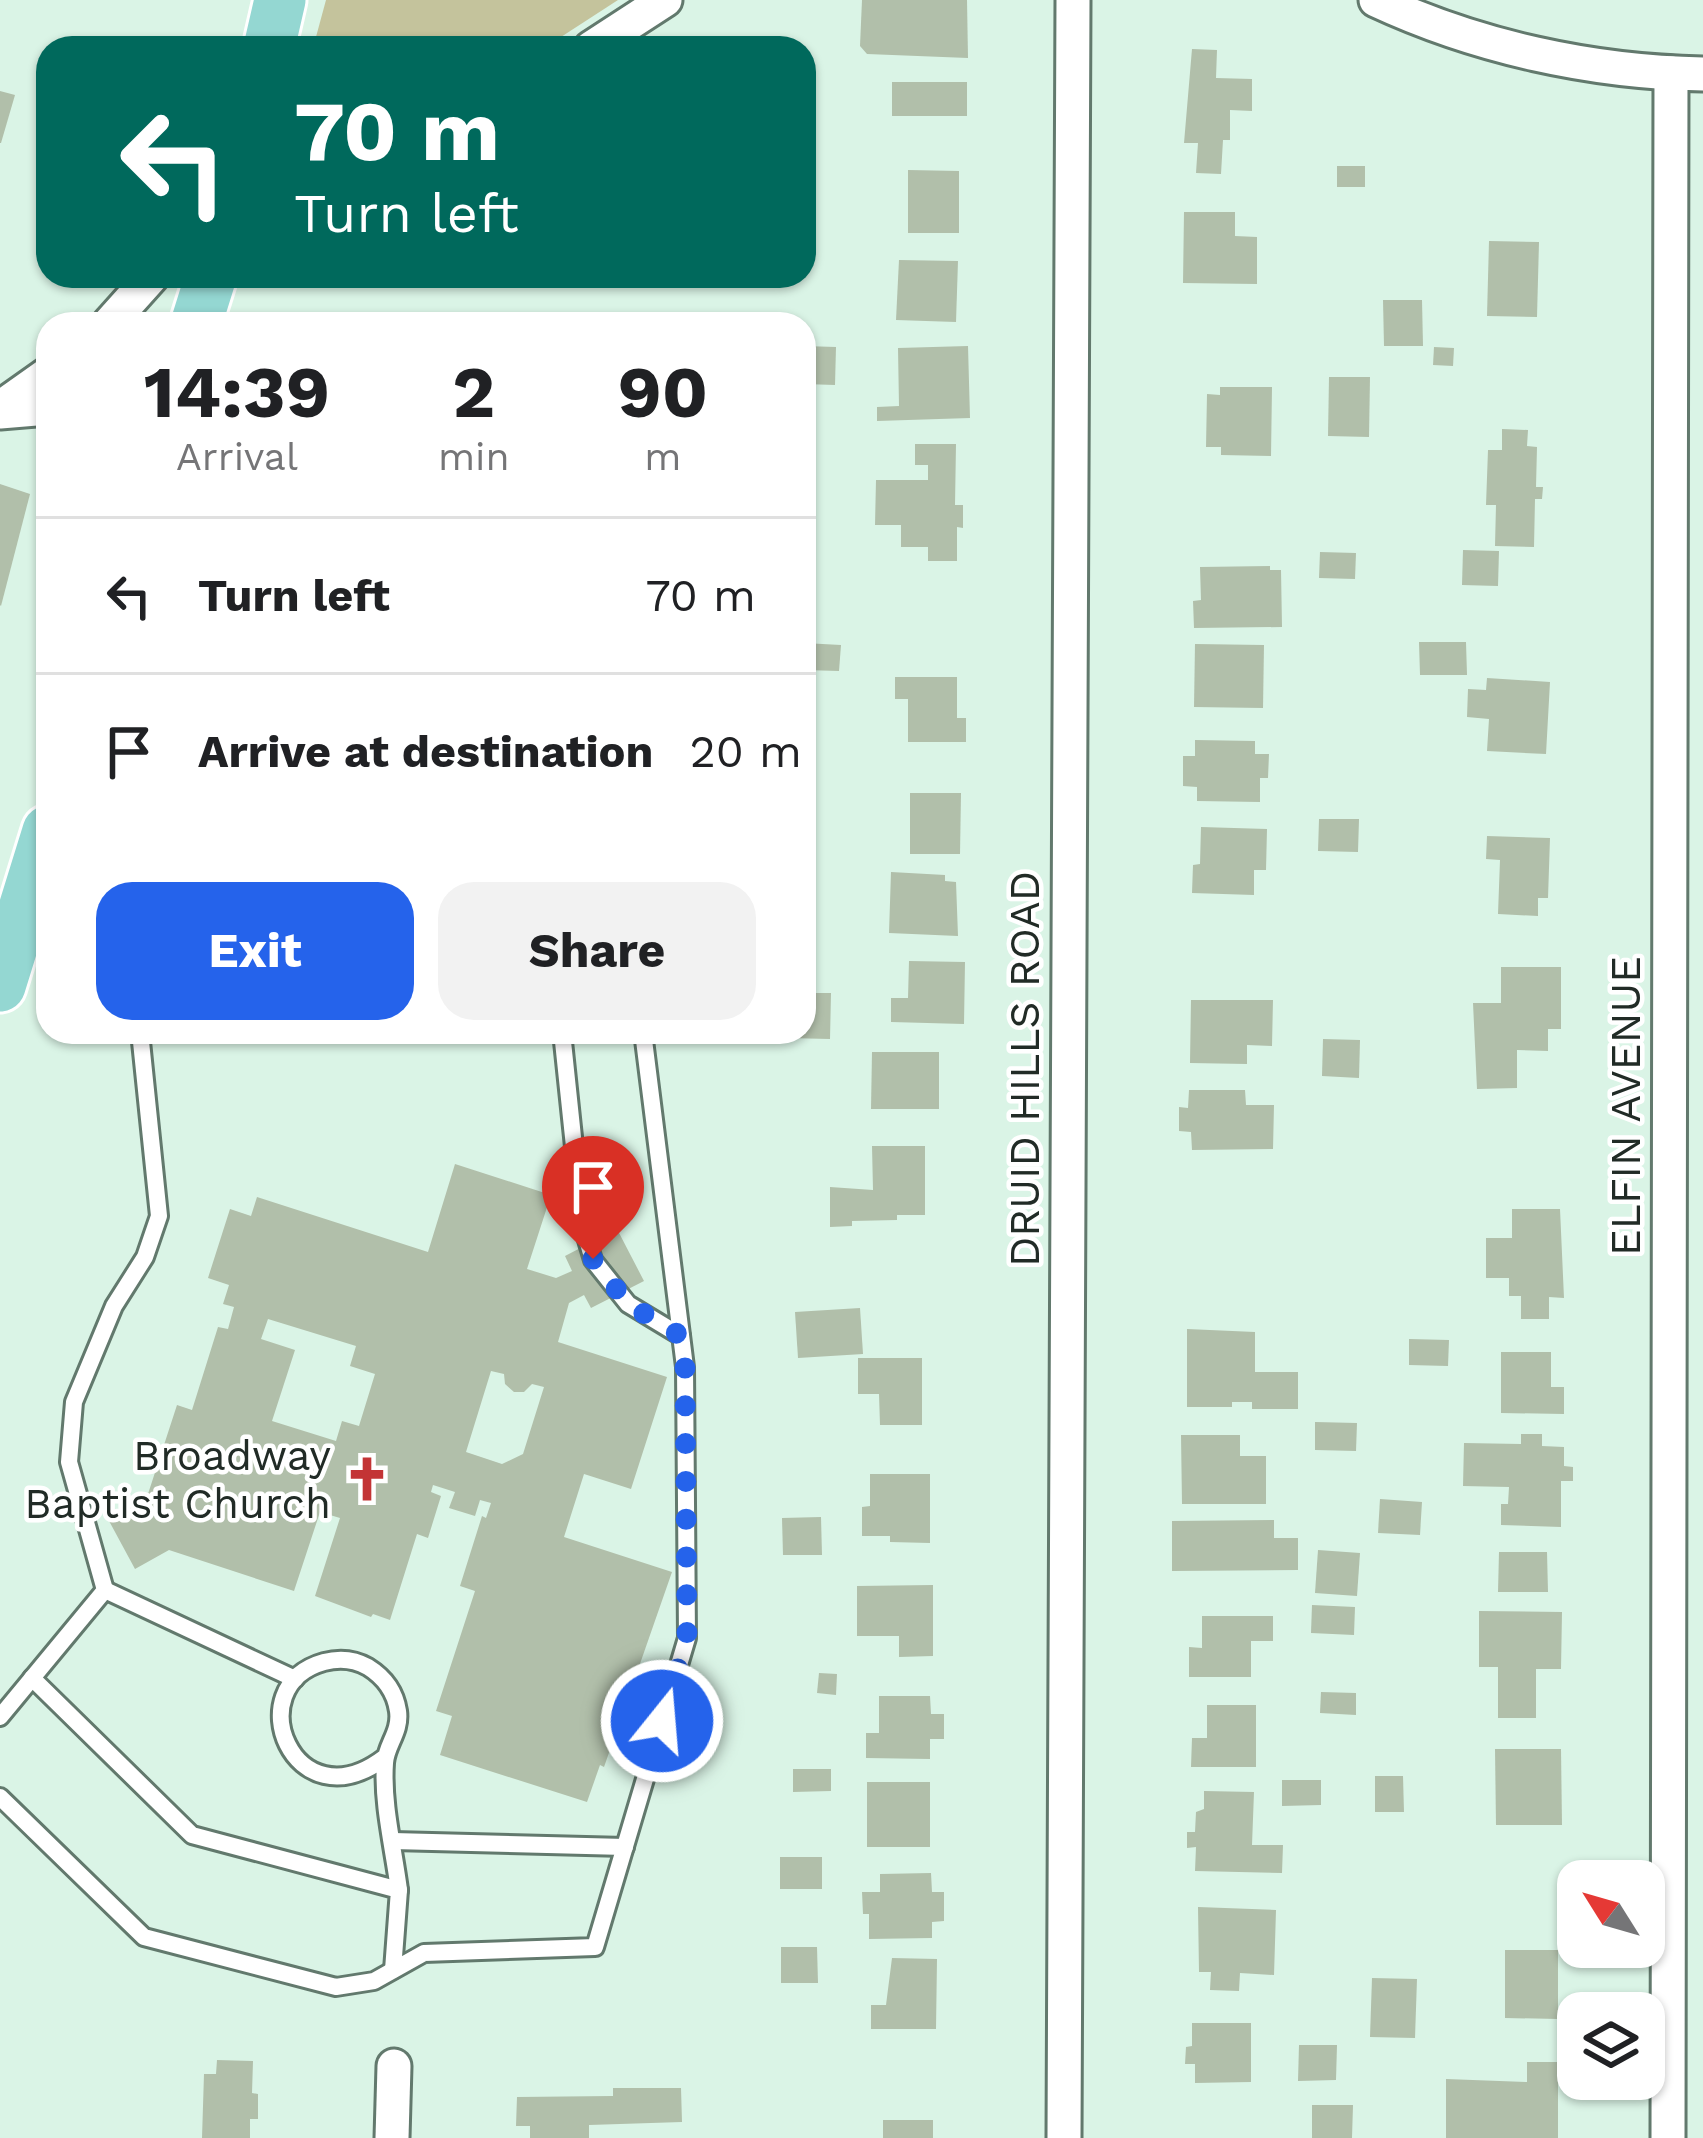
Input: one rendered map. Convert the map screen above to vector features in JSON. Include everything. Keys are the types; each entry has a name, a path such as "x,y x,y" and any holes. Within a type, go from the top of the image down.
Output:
{"main road":[{"path":"272,36 280,0"},
{"path":"15,961 36,878"}],"street":[{"path":"610,36 665,0"},
{"name":"DRUID HILLS ROAD","path":"1064,2138 1072,0"},
{"path":"1376,0 1419,20 1522,51 1590,65 1687,74"},
{"name":"ELFIN AVENUE","path":"1668,2138 1687,74"},
{"path":"120,312 141,288"},
{"path":"0,410 36,383"},
{"path":"0,410 36,408"},
{"path":"392,2138 394,2066"}],"lane":[{"path":"141,1044 158,1216 145,1256 114,1306 74,1402 69,1462 105,1590 295,1679"},
{"path":"563,1044 582,1222 593,1259 628,1304 681,1336"},
{"path":"0,1797 144,1937 336,1988 374,1981 424,1953 595,1947 687,1638 685,1367 645,1044"},
{"path":"0,1717 105,1590"},
{"path":"336,1659 359,1662 379,1674 393,1693 399,1715 396,1738 384,1758 365,1772 343,1778 320,1775 300,1763 286,1745 280,1723 283,1699 295,1679 314,1665 336,1659"},
{"path":"32,1678 192,1834 399,1891"},
{"path":"384,1758 399,1891 393,1970"},
{"path":"393,1841 625,1847"}],"green space":[{"path":"326,0 618,0 562,36 316,36"}],"building":[{"path":"862,0 967,0 968,58 867,54 860,46"},
{"path":"1192,49 1217,50 1216,78 1252,79 1252,111 1230,110 1230,140 1223,140 1221,174 1196,173 1198,143 1184,143"},
{"path":"892,82 967,82 967,116 892,116"},
{"path":"0,91 15,95 1,143 0,143"},
{"path":"1337,166 1365,166 1365,187 1337,187"},
{"path":"908,170 959,171 959,233 908,233"},
{"path":"1184,212 1235,212 1235,236 1257,237 1257,284 1183,283"},
{"path":"1489,241 1539,242 1537,317 1487,316"},
{"path":"899,260 958,261 956,322 896,320"},
{"path":"1383,300 1422,300 1423,346 1384,346"},
{"path":"816,346 836,347 835,385 816,384"},
{"path":"968,346 970,418 877,421 877,407 899,406 898,348"},
{"path":"1434,347 1454,348 1453,366 1433,365"},
{"path":"1329,377 1370,377 1369,437 1328,436"},
{"path":"1220,387 1272,387 1271,456 1221,455 1221,447 1206,447 1207,394 1220,395"},
{"path":"1502,429 1528,430 1527,446 1537,447 1536,487 1543,487 1542,499 1535,499 1534,547 1495,546 1496,505 1486,505 1488,450 1502,450"},
{"path":"915,444 956,444 955,505 963,505 963,528 957,527 957,561 928,561 928,547 901,547 901,525 875,525 876,480 928,480 928,465 915,465"},
{"path":"0,484 30,494 1,606 0,605"},
{"path":"1463,550 1499,551 1498,586 1462,585"},
{"path":"1320,552 1356,553 1355,579 1319,578"},
{"path":"1270,566 1270,570 1281,570 1282,627 1194,628 1193,601 1201,600 1200,567"},
{"path":"1419,642 1466,642 1467,675 1420,675"},
{"path":"816,644 841,645 839,671 816,670"},
{"path":"1195,644 1264,645 1263,708 1194,707"},
{"path":"895,677 957,677 957,718 966,718 966,742 908,742 908,699 895,699"},
{"path":"1487,678 1550,682 1546,754 1487,751 1489,719 1467,717 1468,689 1486,690"},
{"path":"1195,740 1255,741 1255,754 1269,754 1268,778 1260,778 1260,802 1197,801 1197,787 1183,786 1183,756 1195,756"},
{"path":"910,793 961,793 960,854 910,854"},
{"path":"1319,819 1359,819 1358,852 1318,851"},
{"path":"1201,827 1267,829 1266,870 1254,870 1254,895 1192,893 1193,865 1200,864"},
{"path":"1487,836 1550,838 1548,898 1538,898 1538,916 1498,914 1500,860 1486,859"},
{"path":"891,872 945,875 945,881 956,882 958,936 889,933"},
{"path":"909,961 965,962 964,1024 891,1022 891,998 908,998"},
{"path":"1501,967 1561,967 1561,1029 1548,1029 1548,1051 1517,1050 1517,1088 1477,1089 1473,1003 1501,1003"},
{"path":"816,993 831,993 830,1039 816,1039"},
{"path":"1191,1000 1273,1000 1272,1046 1247,1045 1247,1064 1190,1063"},
{"path":"1323,1039 1360,1040 1359,1078 1322,1076"},
{"path":"872,1052 939,1052 939,1109 871,1109"},
{"path":"1189,1090 1245,1090 1246,1105 1274,1105 1273,1149 1192,1150 1191,1132 1179,1131 1179,1107 1188,1108"},
{"path":"872,1146 925,1146 925,1215 830,1227 830,1187 873,1190"},
{"name":"Broadway Baptist Church","path":"455,1164 551,1195 527,1269 556,1278 572,1271 565,1256 617,1229 644,1281 591,1308 584,1295 569,1303 558,1342 667,1377 631,1489 584,1474 564,1537 672,1572 604,1767 600,1765 587,1802 440,1755 452,1716 436,1711 475,1591 460,1586 482,1516 486,1518 491,1503 480,1500 475,1516 449,1508 455,1492 433,1485 431,1492 441,1496 428,1538 417,1534 390,1620 315,1596 340,1518 320,1512 294,1591 169,1550 135,1569 108,1519 147,1497 177,1405 192,1410 218,1327 228,1329 234,1307 223,1304 229,1285 208,1278 230,1209 251,1216 257,1197 428,1252","holes":["268,1319 356,1346 350,1366 375,1374 359,1426 342,1421 336,1441 272,1421 295,1350 261,1339","491,1371 504,1374 505,1384 514,1392 524,1392 532,1384 544,1387 523,1454 502,1464 466,1452"]},
{"path":"1512,1209 1560,1209 1564,1298 1549,1297 1549,1319 1521,1319 1521,1296 1509,1296 1509,1278 1486,1278 1486,1238 1512,1238"},
{"path":"860,1308 863,1354 798,1358 795,1312"},
{"path":"1187,1329 1255,1332 1255,1372 1298,1372 1298,1409 1252,1409 1252,1402 1187,1407"},
{"path":"1409,1339 1449,1340 1448,1366 1409,1365"},
{"path":"1501,1352 1551,1352 1551,1387 1564,1387 1564,1414 1501,1413"},
{"path":"858,1358 922,1358 922,1425 880,1425 879,1394 858,1394"},
{"path":"1315,1422 1357,1423 1356,1451 1315,1450"},
{"path":"1521,1434 1542,1434 1542,1446 1564,1447 1564,1466 1573,1467 1573,1481 1561,1481 1561,1527 1501,1525 1501,1504 1508,1504 1509,1487 1463,1486 1464,1443 1521,1444"},
{"path":"1181,1435 1240,1435 1240,1456 1266,1456 1266,1504 1182,1504"},
{"path":"870,1474 930,1474 930,1543 862,1536 862,1507 870,1506"},
{"path":"1380,1499 1422,1502 1420,1535 1378,1533"},
{"path":"821,1517 822,1555 783,1555 782,1518"},
{"path":"1274,1520 1274,1538 1298,1538 1298,1570 1172,1571 1172,1521"},
{"path":"1318,1550 1360,1553 1357,1596 1315,1593"},
{"path":"1499,1552 1547,1552 1548,1592 1498,1592"},
{"path":"933,1585 933,1656 899,1657 899,1636 857,1636 857,1586"},
{"path":"1312,1605 1355,1607 1354,1635 1311,1633"},
{"path":"1479,1611 1562,1612 1561,1669 1536,1669 1536,1718 1498,1718 1498,1667 1479,1667"},
{"path":"1202,1616 1273,1616 1273,1641 1251,1641 1251,1677 1189,1677 1189,1647 1202,1648"},
{"path":"819,1673 837,1674 836,1695 817,1693"},
{"path":"1321,1692 1356,1693 1356,1715 1320,1713"},
{"path":"879,1696 930,1696 931,1714 944,1714 944,1739 930,1739 930,1759 866,1758 866,1733 879,1733"},
{"path":"1207,1705 1256,1705 1256,1767 1191,1767 1192,1738 1207,1738"},
{"path":"1495,1749 1561,1749 1562,1825 1496,1825"},
{"path":"793,1769 831,1769 831,1791 793,1792"},
{"path":"1375,1776 1403,1776 1404,1812 1375,1812"},
{"path":"1282,1780 1321,1780 1321,1805 1282,1806"},
{"path":"867,1782 930,1782 930,1847 867,1847"},
{"path":"1204,1791 1254,1792 1252,1845 1283,1845 1282,1873 1195,1871 1196,1847 1187,1848 1187,1832 1195,1832 1196,1812 1204,1809"},
{"path":"780,1857 822,1857 822,1889 780,1889"},
{"path":"931,1873 932,1892 944,1892 944,1921 932,1922 932,1938 869,1939 869,1914 863,1914 862,1892 880,1892 880,1874"},
{"path":"1198,1907 1276,1910 1274,1975 1240,1973 1239,1991 1210,1990 1211,1972 1199,1972"},
{"path":"781,1947 817,1947 818,1983 781,1983"},
{"path":"1505,1950 1557,1950 1557,2019 1505,2018"},
{"path":"892,1958 937,1959 936,2029 871,2029 871,2005 886,2005"},
{"path":"1372,1978 1417,1979 1415,2038 1370,2037"},
{"path":"1192,2023 1251,2023 1251,2082 1195,2083 1195,2064 1185,2064 1186,2047 1192,2046"},
{"path":"1299,2045 1337,2045 1336,2080 1298,2081"},
{"path":"217,2060 253,2061 252,2093 258,2094 258,2119 250,2119 250,2138 202,2138 204,2074 216,2074"},
{"path":"1527,2062 1557,2062 1558,2138 1446,2138 1446,2079 1527,2082"},
{"path":"613,2088 681,2088 682,2122 589,2125 589,2138 530,2138 530,2126 516,2126 517,2097 613,2096"},
{"path":"1312,2105 1353,2105 1352,2138 1312,2138"},
{"path":"883,2120 933,2120 933,2138 883,2138"}],"place":[{"name":"Broadway Baptist Church","path":"367,1479"}],"route":[{"path":"593,1259 628,1304 681,1336 687,1638 662,1721"}]}
